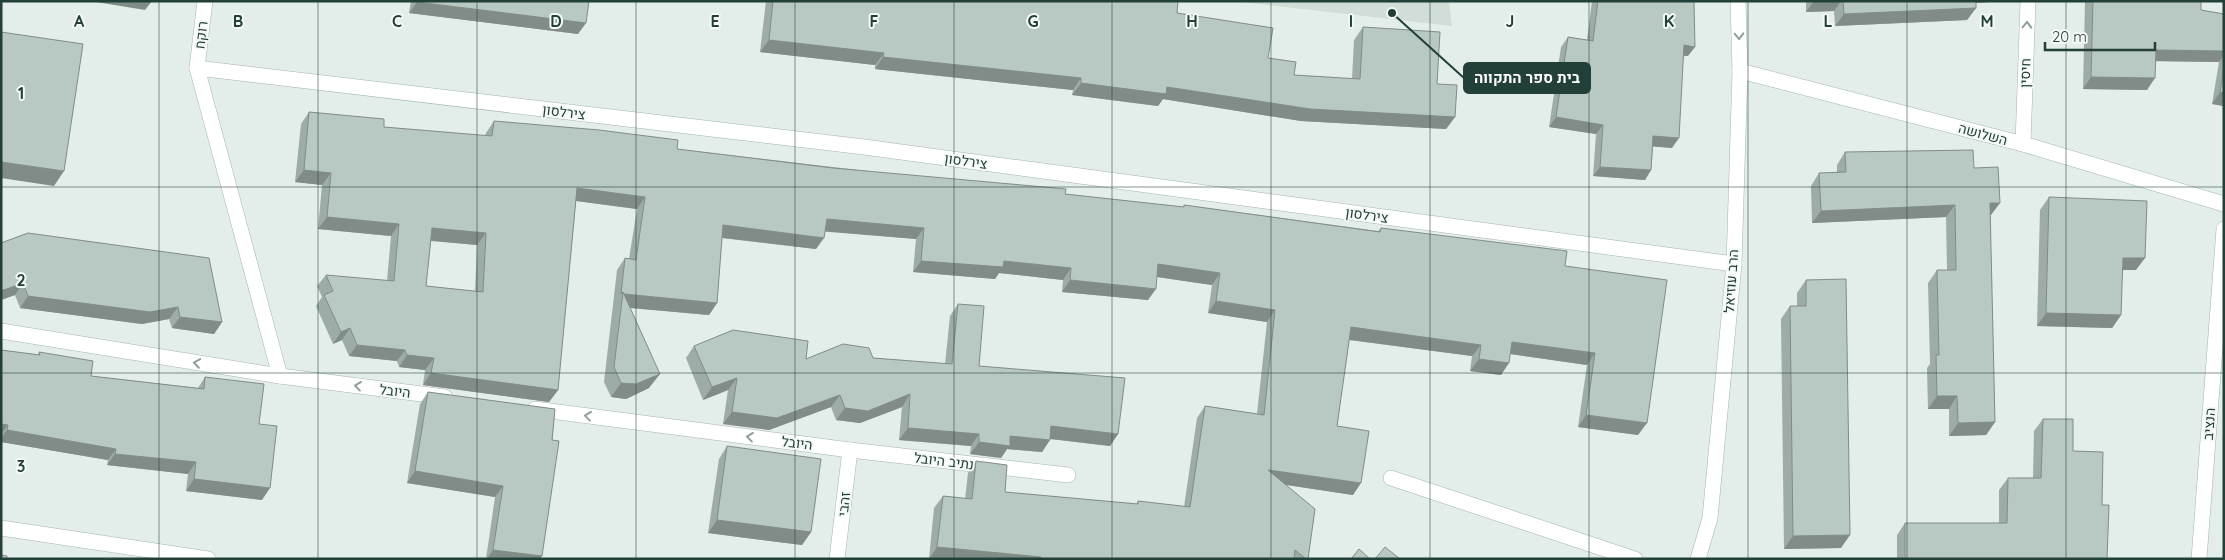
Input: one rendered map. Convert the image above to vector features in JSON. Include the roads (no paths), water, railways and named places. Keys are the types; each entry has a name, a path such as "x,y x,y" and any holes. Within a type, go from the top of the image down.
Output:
{"street":[{"name":"רוקח","path":"196,68 205,1"},
{"name":"הרב עוזיאל","path":"1698,559 1710,518 1734,264 1740,71 1738,1"},
{"name":"חיסין","path":"2023,144 2028,1"},
{"name":"צירלסון","path":"196,68 864,147 1734,264"},
{"path":"196,68 280,376"},
{"name":"השלושה","path":"1740,71 2023,144 2224,204"},
{"name":"הנציב","path":"2199,559 2224,229"},
{"name":"היובל","path":"1,331 280,376 457,399"},
{"name":"היובל","path":"516,406 850,450"},
{"name":"נתיב היובל","path":"850,450 1068,475"},
{"name":"זהבי","path":"837,559 850,450"},
{"path":"1391,478 1635,559"},
{"path":"1,528 208,559"}],"place":[{"name":"בית ספר התקווה","path":"1392,13"}]}
